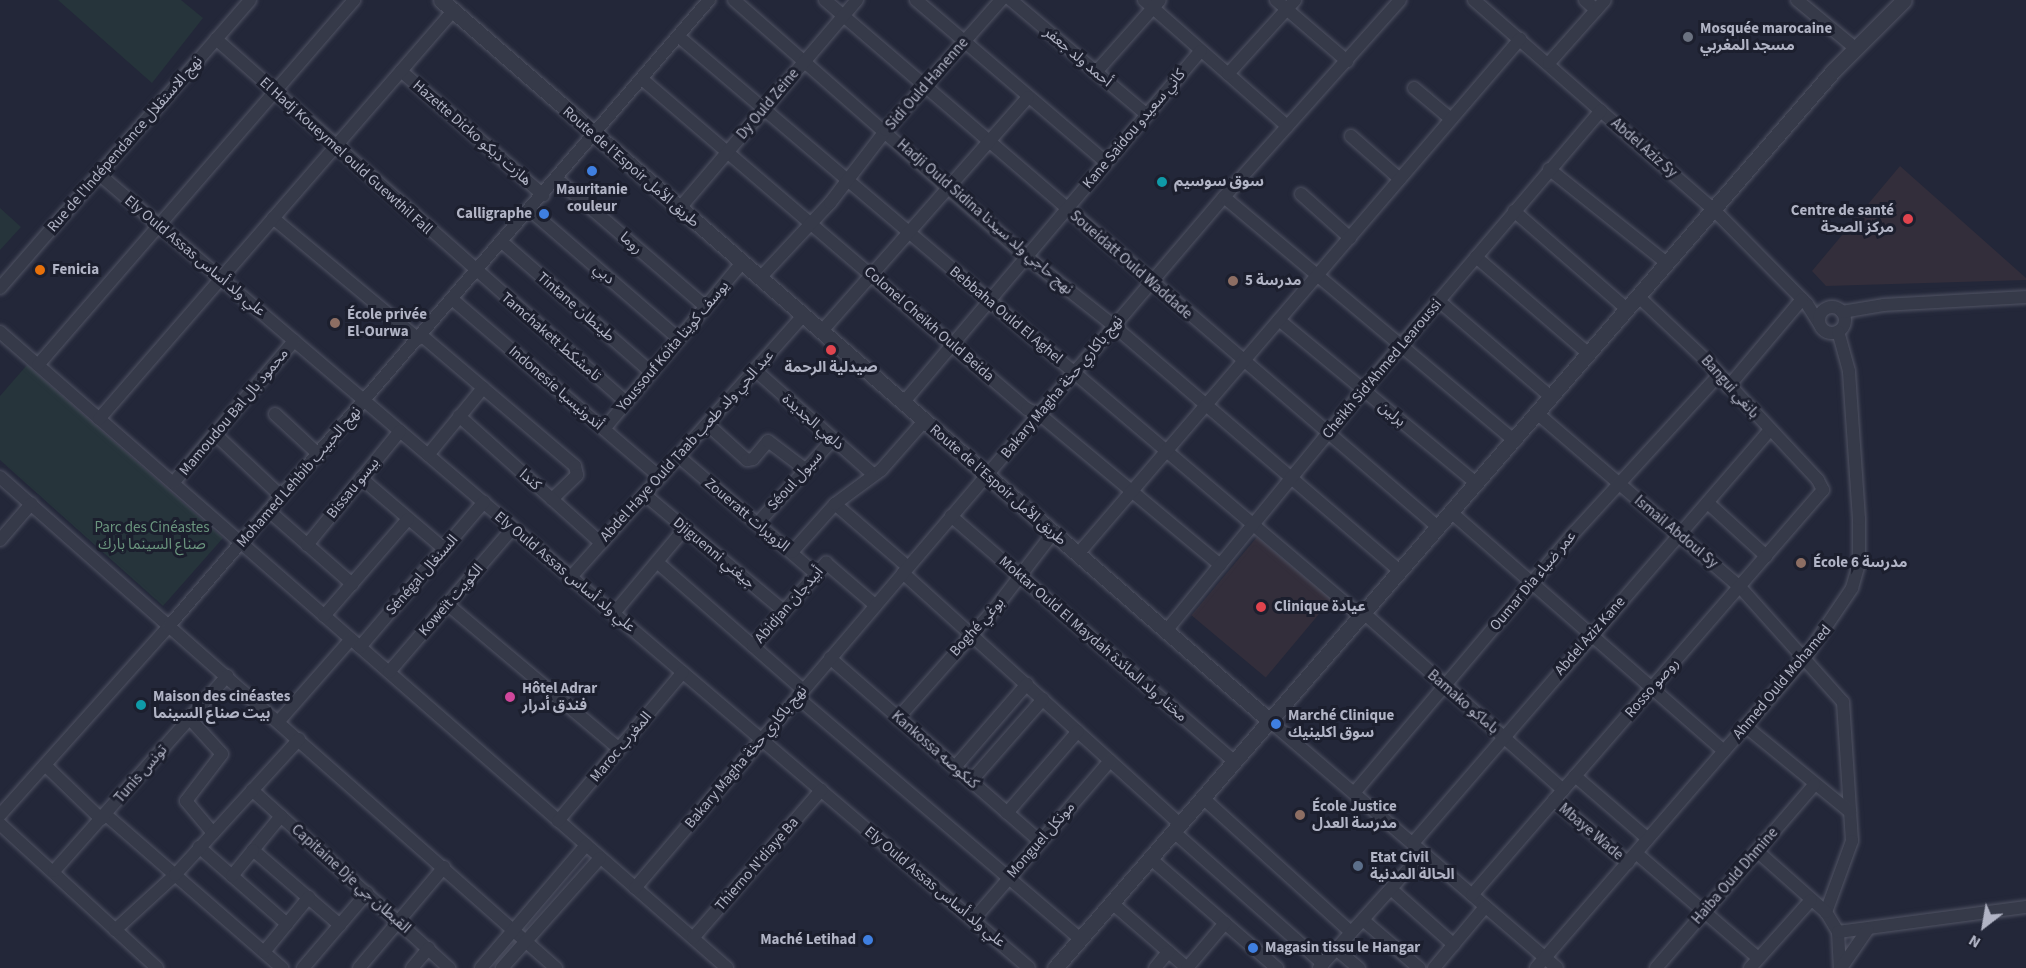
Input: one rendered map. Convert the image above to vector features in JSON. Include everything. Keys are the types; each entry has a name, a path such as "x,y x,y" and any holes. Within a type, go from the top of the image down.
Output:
{"street":[{"name":"Rue de l'Indépendance نهج الاستقلال","path":"0,288 250,0"},
{"path":"38,365 354,0"},
{"name":"Mohamed Lehbib نهج الحبيب","path":"0,815 169,626 557,179 709,0"},
{"name":"Hadji Ould Sidina نهج حاجي ولد سيدنا","path":"734,0 886,130 1028,258 1114,326 1401,572"},
{"name":"Soueidatt Ould Waddade","path":"825,0 1066,210 1439,528"},
{"name":"Dy Ould Zeine","path":"679,208 857,0"},
{"path":"916,0 1106,162"},
{"name":"Sidi Ould Hanenne","path":"760,278 848,181 886,130 1001,0"},
{"name":"أحمد ولد جعفر","path":"1011,0 1146,114"},
{"path":"1276,0 1291,5 1347,61"},
{"name":"Bakary Magha نهج باكاري حخة","path":"635,888 760,738 1224,197 1400,0"},
{"name":"Abdel Aziz Sy","path":"1474,0 1715,210 1804,301 1819,323"},
{"path":"1585,0 1596,10"},
{"path":"1549,63 1605,0"},
{"path":"1797,0 1855,48"},
{"path":"1058,967 1855,48 1904,0"},
{"path":"1096,72 1152,3 1200,51 1287,126"},
{"path":"99,419 401,71 447,5"},
{"name":"Route de l’Espoir طريق الأمل","path":"447,5 594,135 1485,906 1541,963 1557,968"},
{"path":"1228,74 1291,5"},
{"name":"Bebbaha Ould El Aghel","path":"678,36 1165,452 1363,616"},
{"name":"El Hadj Koueymel ould Guewthil Fall","path":"216,39 475,272"},
{"path":"1078,554 1520,39"},
{"name":"Kane Saidou كاني سعيدو","path":"903,403 1028,258 1200,51"},
{"name":"Hazette Dicko هازت ديكو","path":"401,71 543,195"},
{"name":"Colonel Cheikh Ould Beida","path":"642,79 1027,409 1038,414 1220,565"},
{"path":"1414,88 1451,119"},
{"path":"821,332 1028,97"},
{"name":"Cheikh Sid'Ahmed Learoussi","path":"1166,631 1363,390 1601,110"},
{"path":"1351,136 1400,179"},
{"path":"1549,170 1668,264"},
{"name":"Ely Ould Assas علي ولد أساس","path":"100,175 1029,968"},
{"name":"روما","path":"557,179 706,307"},
{"path":"1301,194 1350,238"},
{"path":"1224,197 1403,344 1515,441"},
{"name":"دبي","path":"530,210 679,339"},
{"path":"1514,211 1628,310"},
{"path":"273,218 483,388 575,466 577,475 552,499"},
{"name":"Tintane طينطان","path":"502,242 651,372"},
{"path":"1476,257 1590,355"},
{"name":"Youssouf Koita يوسف كويتا","path":"604,429 742,263"},
{"name":"Tamchakett تامشكط","path":"475,272 626,402"},
{"name":"Bangui بانغي","path":"1639,297 1719,375 1769,431 1818,480"},
{"path":"1728,387 1804,301 1842,312 1884,304 2026,297"},
{"name":"Indonesie أندونيسيا","path":"452,299 660,477"},
{"path":"1438,301 1552,398"},
{"path":"1828,307 1820,315 1819,323 1829,333 1838,332 1845,320 1842,312"},
{"name":"Abdel Haye Ould Taab عبد الحي ولد طعب","path":"571,577 803,316"},
{"name":"برلين","path":"1279,320 1477,484"},
{"path":"0,332 727,968"},
{"name":"Ahmed Ould Mohamed","path":"1541,963 1804,659 1842,606 1859,564 1849,371 1838,332"},
{"name":"Mamoudou Bal محمود بال","path":"173,483 294,341"},
{"name":"دلهي الجديدة","path":"754,370 872,474"},
{"name":"Oumar Dia عمر ضياء","path":"1354,793 1532,583 1719,375"},
{"path":"428,455 483,388"},
{"path":"275,414 318,454"},
{"name":"Ismail Abdoul Sy","path":"1538,414 1740,587 1845,707 1852,841 1826,912"},
{"name":"كندا","path":"459,416 601,543"},
{"path":"792,552 835,504 872,474 881,470 924,421"},
{"path":"707,424 747,460 753,459 768,441 806,470"},
{"name":"Bissau بيسو","path":"307,545 400,431"},
{"name":"Abdel Aziz Kane","path":"1413,843 1502,736 1593,635 1769,431"},
{"path":"216,435 281,496"},
{"name":"Séoul سيول","path":"758,523 833,439"},
{"name":"Zoueratt الزويرات","path":"678,456 816,574"},
{"path":"0,477 556,968"},
{"path":"361,478 444,549"},
{"name":"Rosso روصو","path":"1472,895 1820,496 1822,486 1818,480"},
{"name":"Djiguenni جيغني","path":"644,494 784,611"},
{"name":"Sénégal السنغال","path":"279,722 444,549 484,502"},
{"path":"1708,503 1766,556"},
{"path":"0,540 31,504"},
{"path":"835,504 970,634 1110,761 1321,966 1423,853"},
{"path":"269,511 352,584"},
{"path":"1452,513 1724,751"},
{"name":"Moktar Ould El Maydah مختار ولد المائدة","path":"951,516 1235,762"},
{"path":"324,616 408,519"},
{"name":"Koweït الكويت","path":"389,672 513,528"},
{"path":"614,614 685,528"},
{"name":"Boghé بوغي","path":"898,718 1021,575 1053,533"},
{"path":"657,562 753,646 800,693 1080,939"},
{"name":"Abidjan أبيدجان","path":"753,646 826,563 875,606"},
{"path":"447,604 619,750"},
{"name":"Bamako باماكو","path":"1363,616 1563,790"},
{"name":"Kankossa كنكوصه","path":"830,658 1040,841"},
{"name":"Maroc المغرب","path":"558,820 683,672"},
{"name":"Tunis تونس","path":"54,871 227,676"},
{"path":"955,767 1027,684"},
{"path":"971,781 1043,699"},
{"path":"190,719 222,754 186,801 213,832"},
{"path":"1745,726 1814,785 1851,812"},
{"path":"1007,813 1078,731"},
{"path":"115,930 175,874 299,739"},
{"name":"Monguel مونكل","path":"973,920 1110,761"},
{"path":"45,765 282,968"},
{"path":"1575,776 1648,839"},
{"name":"Haiba Ould Dhmine","path":"1656,968 1814,785"},
{"name":"Capitaine Dje القبطان جي","path":"252,790 449,968"},
{"name":"Thierno N'diaye Ba","path":"693,938 821,790"},
{"path":"1203,798 1352,932"},
{"name":"Mbaye Wade","path":"1554,800 1705,910 1754,963"},
{"path":"232,876 281,816"},
{"path":"0,824 54,871 157,968"},
{"path":"482,968 513,928 586,845"},
{"path":"200,847 287,924"},
{"path":"254,850 340,925"},
{"path":"1757,851 1826,912 1838,933 1841,968"},
{"path":"502,968 600,858"},
{"path":"1151,859 1273,967"},
{"path":"359,968 444,867"},
{"path":"1391,888 1454,945"},
{"path":"303,968 367,893"},
{"path":"264,952 309,897"},
{"path":"1754,963 1811,900"},
{"path":"1112,903 1187,968 1225,923"},
{"path":"1434,968 1485,906"},
{"path":"1838,933 2026,907"},
{"path":"1363,920 1419,968"},
{"path":"1841,968 1868,929"},
{"path":"412,968 429,948"},
{"path":"1336,949 1359,968"},
{"path":"1155,968 1168,952"}],"shaded area":[{"name":"Centre de santé مركز الصحة","path":"1900,166 2026,280 1826,286 1812,271"},
{"name":"Clinique عيادة","path":"1257,537 1331,599 1266,677 1191,615"}],"green space":[{"path":"58,0 181,0 203,18 152,83"},
{"path":"0,208 21,227 0,250"},
{"name":"Parc des Cinéastes صناع السينما بارك","path":"27,365 223,538 163,606 0,460 0,396"}],"place":[{"name":"Mosquée marocaine مسجد المغربي","path":"1688,37"},
{"name":"Mauritanie couleur","path":"592,171"},
{"name":"سوق سوسيم","path":"1162,182"},
{"name":"Calligraphe","path":"544,214"},
{"name":"Centre de santé مركز الصحة","path":"1908,219"},
{"name":"Fenicia","path":"40,270"},
{"name":"مدرسة 5","path":"1233,281"},
{"name":"École privée El-Ourwa","path":"335,323"},
{"name":"صيدلية الرحمة","path":"831,350"},
{"name":"École 6 مدرسة","path":"1801,563"},
{"name":"Clinique عيادة","path":"1261,607"},
{"name":"Hôtel Adrar فندق أدرار","path":"510,697"},
{"name":"Maison des cinéastes بيت صناع السينما","path":"141,705"},
{"name":"Marché Clinique سوق اكلينيك","path":"1276,724"},
{"name":"École Justice مدرسة العدل","path":"1300,815"},
{"name":"Etat Civil الحالة المدنية","path":"1358,866"},
{"name":"Maché Letihad","path":"868,940"},
{"name":"Magasin tissu le Hangar","path":"1253,948"}]}
